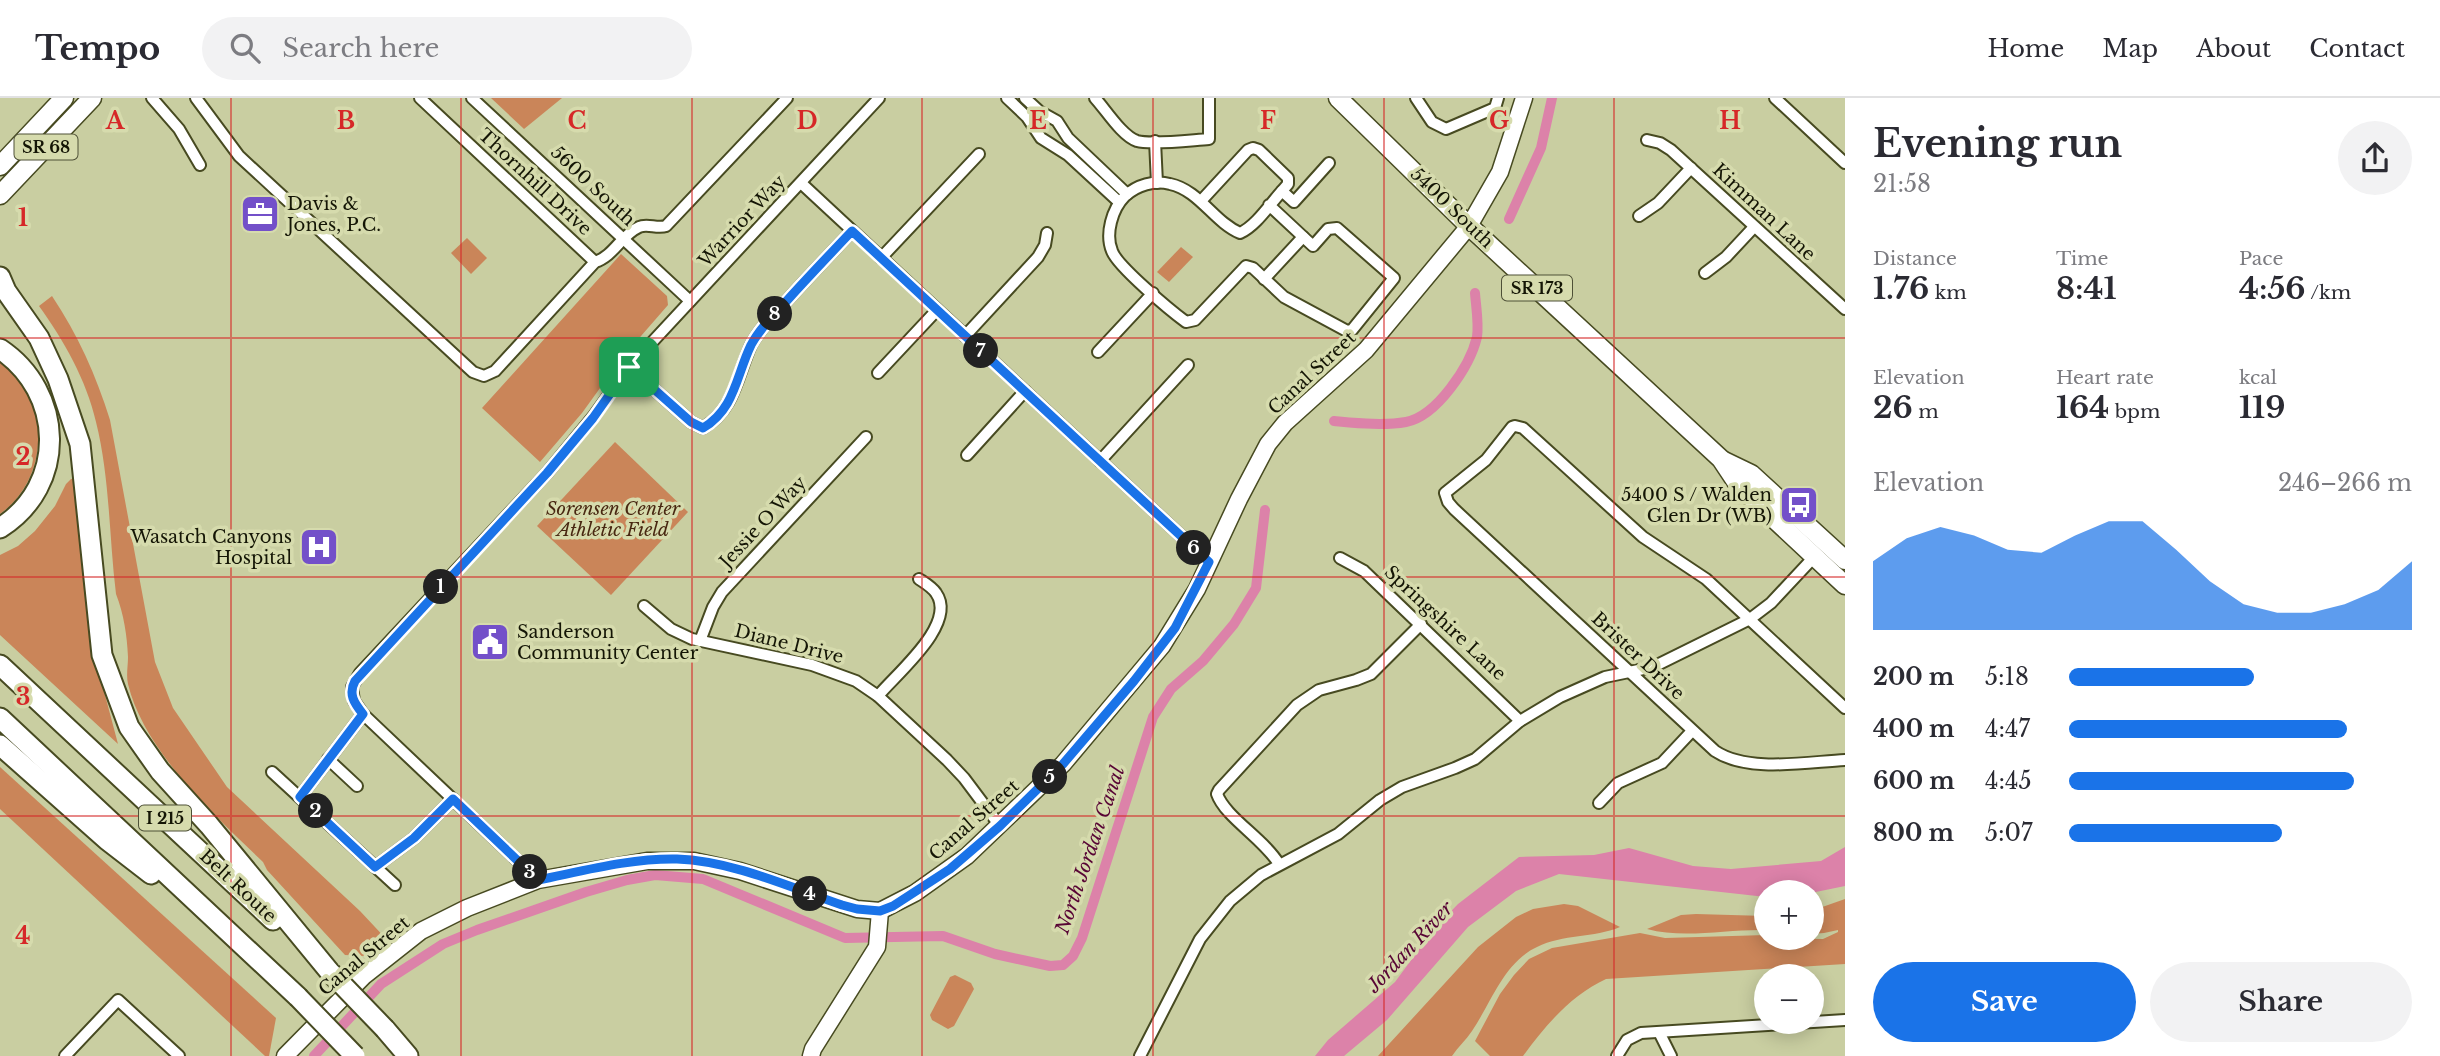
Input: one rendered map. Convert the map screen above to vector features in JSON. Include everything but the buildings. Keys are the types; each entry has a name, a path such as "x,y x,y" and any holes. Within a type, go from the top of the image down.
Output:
{"highway":[{"path":"2,284 39,338 58,379 80,444 102,655 129,727 160,771 209,825 330,972"},
{"path":"0,349 21,365 36,386 46,408 50,433 48,460 39,485 23,509 0,528"},
{"name":"Belt Route","path":"0,665 330,972 408,1056"},
{"name":"I 215","path":"0,718 298,997 355,1056"},
{"path":"0,746 107,840 248,950"}],"main road":[{"name":"SR 68","path":"0,166 64,98"},
{"path":"59,133 63,114 78,98"},
{"name":"SR 68","path":"0,195 92,98"},
{"name":"5400 South","path":"1338,98 1469,226 1721,459 1739,486 1845,585"},
{"name":"5400 South","path":"1721,459 1751,474 1845,560"}],"street":[{"path":"152,98 187,139 201,165"},
{"path":"196,98 239,156 478,374 487,376 495,371 596,262 606,259 624,239 641,226 666,226 787,98"},
{"name":"Thornhill Drive","path":"420,98 596,262"},
{"name":"5600 South","path":"472,98 690,301"},
{"name":"Warrior Way","path":"363,714 351,693 360,673 574,443 629,367 879,98"},
{"path":"1007,98 1032,122 1041,138 1068,155 1123,198"},
{"path":"1025,98 1039,111 1057,121 1123,198"},
{"path":"1095,98 1107,114 1135,140 1155,141 1209,139 1209,98"},
{"path":"1416,98 1432,122 1446,129 1495,108 1498,98"},
{"name":"Canal Street","path":"285,1056 364,976 421,932 467,908 538,880 647,861 679,859 723,866 857,909 879,919 893,906 941,875 1000,826 1063,764 1175,628 1268,444 1285,423 1366,350 1469,226 1500,172 1524,98"},
{"path":"1775,98 1845,163"},
{"name":"Kimman Lane","path":"1647,140 1666,147 1691,168 1845,309"},
{"path":"1155,141 1157,183"},
{"path":"1201,201 1248,150 1253,148 1259,150 1288,177 1289,183 1240,233 1201,201 1175,185 1144,185 1123,198 1111,222 1111,250 1123,265 1183,320 1189,323 1195,320 1246,266 1253,268 1284,297 1347,331 1355,327 1394,278 1337,228 1328,229 1313,246 1269,205"},
{"path":"881,258 979,154"},
{"path":"1282,191 1294,202 1329,163"},
{"path":"1639,216 1658,203 1691,168"},
{"path":"801,183 1209,562"},
{"path":"1705,273 1726,257 1754,227"},
{"path":"629,367 691,422 703,428 708,425 733,395 749,351 761,329 852,231"},
{"path":"965,336 1038,257 1045,245 1047,233"},
{"path":"1264,279 1303,237"},
{"path":"1098,352 1153,293"},
{"path":"878,373 937,310"},
{"path":"1100,461 1188,365"},
{"path":"967,454 1025,391"},
{"name":"Brister Drive","path":"1750,620 1703,576 1643,537 1530,433 1519,426 1512,427 1486,460 1445,493 1451,506 1720,755 1754,764 1845,760"},
{"name":"Jessie O Way","path":"700,641 722,592 866,437"},
{"path":"1140,1056 1193,950 1207,929 1240,892 1279,864 1338,834 1380,800 1402,787 1475,759 1520,721 1553,701 1590,682 1653,667 1750,620 1771,603 1814,557"},
{"name":"Springshire Lane","path":"1340,558 1364,571 1520,721"},
{"path":"878,696 930,638 940,620 938,596 919,579"},
{"name":"Diane Drive","path":"644,606 678,633 700,641 823,668 856,681 878,696 956,768 1000,826"},
{"path":"1750,620 1845,708"},
{"path":"1279,864 1267,847 1222,805 1217,794 1219,790 1304,699 1319,690 1356,681 1371,674 1384,664 1420,624"},
{"path":"300,797 363,714 538,880"},
{"path":"1599,803 1618,783 1662,763 1692,731"},
{"path":"328,759 357,786"},
{"path":"272,772 395,885"},
{"path":"375,867 414,838 453,799"},
{"path":"811,1056 877,947 879,919"},
{"path":"65,1056 118,1000 178,1056"},
{"path":"1616,1056 1627,1040 1634,1036 1659,1032 1845,1020"},
{"path":"1659,1032 1671,1056"}],"green space":[{"path":"491,98 562,98 524,129"},
{"path":"467,238 487,258 471,274 451,253"},
{"path":"1181,247 1193,257 1169,282 1157,272"},
{"path":"621,254 667,296 668,305 621,359 582,413 540,462 482,408"},
{"path":"52,296 86,356 110,420 155,662 173,708 227,787 360,911 389,942 364,956 345,955 267,870 263,862 203,803 165,758 136,709 127,681 127,641 116,594 101,443 92,406 80,376 39,306"},
{"path":"0,362 17,377 29,396 36,416 38,438 36,460 28,480 16,499 0,514"},
{"name":"Sorensen Center Athletic Field","path":"615,442 688,512 611,595 537,526"},
{"path":"76,478 91,642 118,744 0,635 0,555 18,546 35,531 55,506 66,484"},
{"path":"0,767 276,1018 269,1056 265,1056 0,809"},
{"path":"1845,899 1845,964 1754,964 1754,970 1606,979 1570,1002 1523,1056 1490,1056 1475,1041 1500,994 1514,975 1529,959 1552,948 1640,933 1665,938 1754,935 1754,950 1824,950 1824,939 1838,930 1824,933 1824,906"},
{"path":"1564,904 1578,906 1620,927 1547,943 1526,954 1499,984 1472,1031 1452,1056 1378,1056 1478,947 1516,917 1533,909"},
{"path":"1681,915 1754,916 1754,930 1676,933 1647,929"},
{"path":"955,975 971,983 974,989 954,1026 948,1029 932,1020 930,1015 950,977"}],"shaded area":[{"path":"1845,847 1845,886 1824,890 1824,880 1754,880 1754,896 1559,874 1516,891 1468,927 1387,1020 1344,1056 1315,1056 1328,1040 1395,982 1434,929 1458,904 1519,857 1594,855 1629,848 1693,866 1731,869 1821,861"}],"waterway":[{"name":"North Jordan Canal","path":"1509,219 1541,148 1552,98"},
{"name":"North Jordan Canal","path":"1334,421 1370,424 1406,422 1429,410 1460,375 1473,349 1478,332 1475,293"},
{"name":"North Jordan Canal","path":"314,1056 381,984 443,944 586,892 655,875 703,879 845,938 943,936 995,954 1050,966 1063,965 1073,956 1082,938 1153,717 1171,689 1203,661 1234,624 1256,588 1265,510"}],"place":[{"name":"Davis & Jones, P.C.","path":"260,214"},
{"name":"5400 S / Walden Glen Dr (WB)","path":"1799,505"},
{"name":"Wasatch Canyons Hospital","path":"319,547"},
{"name":"Sanderson Community Center","path":"490,642"}],"route":[{"path":"852,231 1209,562 1175,628 1063,764 967,856 915,893 887,909 857,909 723,866 679,859 606,867 538,880 453,799 414,838 375,867 300,797 363,714 351,693 355,681 574,443 629,367 685,418 703,428 708,425 733,395 749,351 761,329 852,231"}],"water label":[{"name":"Jordan River","path":"1410,947"}]}
